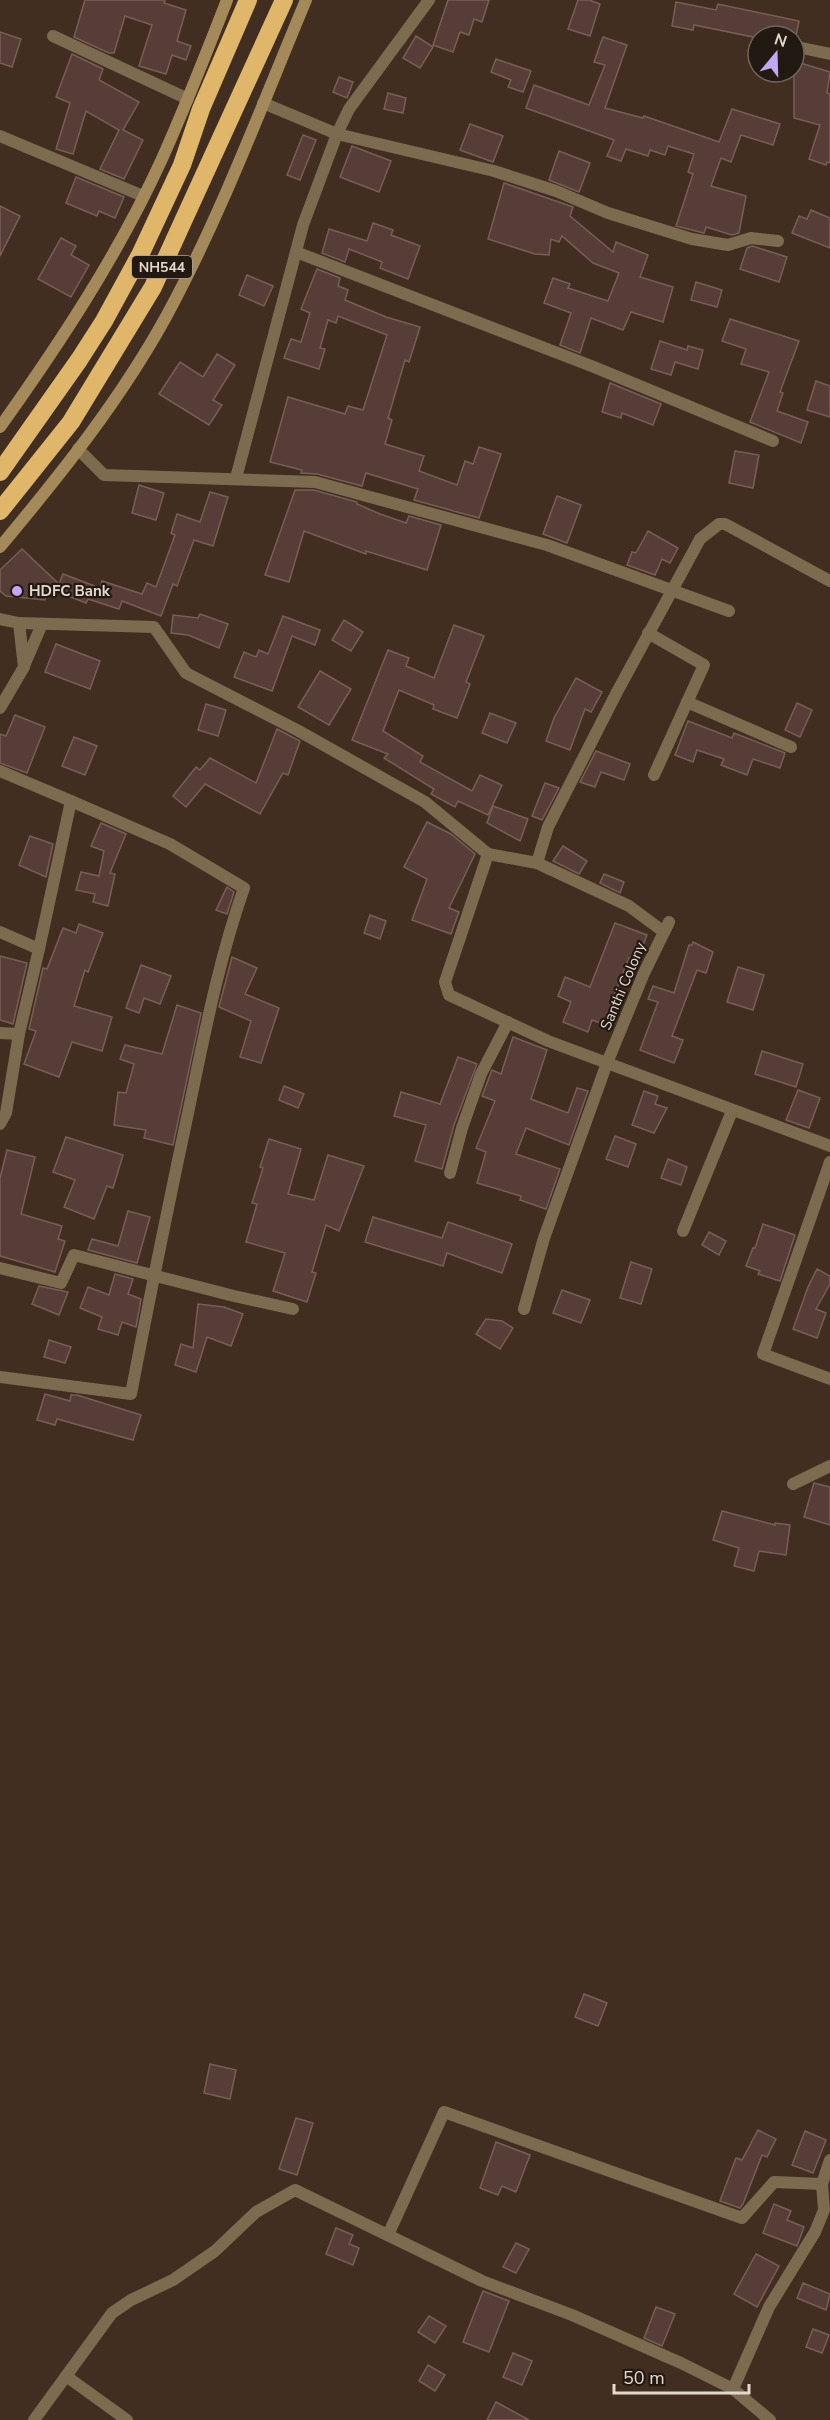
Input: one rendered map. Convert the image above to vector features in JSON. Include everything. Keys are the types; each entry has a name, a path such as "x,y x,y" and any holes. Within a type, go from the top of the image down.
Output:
{"highway":[{"name":"NH544","path":"0,472 79,360 104,321 140,255 182,165 201,109 248,0"},
{"name":"NH544","path":"0,511 71,422 153,287 284,0"}],"street":[{"path":"0,427 81,309 119,244 188,99 227,0"},
{"path":"0,547 78,449 117,395 166,315 212,220 306,0"},
{"path":"236,478 303,225 337,134 349,109 429,0"},
{"path":"53,36 188,99"},
{"path":"806,49 830,54"},
{"path":"262,103 337,134 494,171 556,190 608,213 692,239 728,245 751,238 778,241"},
{"path":"0,135 143,196"},
{"path":"296,252 594,367 773,441"},
{"path":"78,449 104,475 315,482 547,545 729,611"},
{"path":"0,619 19,623 154,627 186,673 297,730 425,802 488,854 537,863 548,826 648,633 700,539 719,524 725,524 830,581"},
{"path":"19,623 24,667"},
{"path":"0,708 24,667 42,624"},
{"path":"648,633 704,665 654,775"},
{"path":"687,702 791,747"},
{"path":"0,771 170,844 244,888 229,931 211,1002 131,1394 0,1377"},
{"path":"0,1124 6,1113 19,1034 71,801"},
{"path":"488,854 444,982 449,995 548,1041 830,1146"},
{"name":"Santhi Colony","path":"524,1308 544,1238 607,1063 644,973 666,927 629,906 537,863"},
{"path":"0,932 39,950"},
{"path":"450,1173 462,1128 481,1074 508,1022"},
{"path":"0,1033 19,1034"},
{"path":"683,1231 732,1111"},
{"path":"830,1162 763,1354 830,1379"},
{"path":"0,1268 61,1282 74,1255 293,1309"},
{"path":"793,1484 830,1466"},
{"path":"388,2235 444,2112 742,2218 774,2182 822,2184"},
{"path":"733,2389 769,2307 815,2232 824,2210 822,2184 830,2160"},
{"path":"34,2420 112,2313 131,2300 173,2280 215,2251 256,2212 295,2190 482,2281 572,2315 681,2363 733,2389 770,2420"},
{"path":"66,2376 127,2420"}],"building":[{"path":"85,0 165,0 164,3 186,10 177,41 191,46 186,60 172,55 166,74 139,66 152,25 125,16 114,53 109,53 74,37"},
{"path":"448,0 489,0 482,22 474,19 469,35 460,32 453,52 433,45"},
{"path":"578,0 589,0 600,4 590,36 568,29"},
{"path":"676,2 716,10 718,4 799,21 798,24 746,24 746,36 694,25 693,30 672,26"},
{"path":"0,32 21,39 12,67 0,63"},
{"path":"416,36 433,47 420,68 403,58"},
{"path":"603,37 627,45 605,108 643,118 644,116 719,142 732,109 780,124 773,145 741,135 731,162 721,158 711,186 746,196 739,233 732,235 706,227 704,233 676,226 693,174 688,172 694,154 668,146 665,155 650,150 648,156 626,149 621,161 607,156 614,140 526,108 534,85 589,105 605,65 594,62"},
{"path":"72,54 103,69 99,80 139,102 123,130 143,140 124,179 100,169 119,130 86,111 73,154 56,149 70,103 56,97"},
{"path":"496,59 531,71 523,92 508,87 511,80 491,72"},
{"path":"806,65 830,72 827,93 830,94 830,163 827,162 826,165 809,159 820,125 794,118 794,84 806,84"},
{"path":"339,77 353,82 347,98 333,92"},
{"path":"388,93 406,98 403,113 384,109"},
{"path":"470,124 503,136 493,162 460,150"},
{"path":"303,135 316,140 300,180 287,175"},
{"path":"352,146 391,161 379,192 340,177"},
{"path":"559,151 590,163 579,192 549,180"},
{"path":"76,177 124,197 115,218 99,211 97,216 66,203"},
{"path":"504,183 573,207 570,216 613,252 616,242 648,255 640,277 673,287 663,322 631,312 623,330 591,318 580,353 560,345 571,313 544,303 553,278 570,284 568,288 608,301 619,273 593,263 562,236 559,242 551,239 549,255 535,254 488,239"},
{"path":"0,206 20,216 0,256"},
{"path":"811,210 830,218 830,248 792,233 799,216 807,219"},
{"path":"373,223 393,230 391,235 420,246 408,279 380,268 382,262 349,249 345,262 322,253 329,229 367,241"},
{"path":"61,238 76,246 71,255 89,265 71,297 38,279"},
{"path":"752,246 787,257 779,282 740,269 747,248"},
{"path":"317,269 340,278 338,286 348,290 345,300 386,317 420,327 409,362 405,360 388,418 392,420 385,444 424,456 419,471 457,485 465,461 473,464 479,447 501,454 479,518 414,500 418,489 366,473 362,486 317,474 301,473 302,470 270,462 288,397 345,414 348,406 363,410 387,335 338,316 336,323 328,320 320,348 325,349 319,369 284,358 291,339 301,342 310,313 301,309"},
{"path":"247,275 273,286 264,306 239,295"},
{"path":"696,282 722,290 717,307 691,300"},
{"path":"730,319 799,341 780,392 783,393 777,411 808,422 801,443 750,422 769,372 741,364 746,349 722,341"},
{"path":"660,341 687,350 688,346 703,350 698,369 675,362 671,375 651,369"},
{"path":"217,354 235,365 213,400 222,405 209,425 159,394 180,362 203,377"},
{"path":"816,381 830,386 830,417 807,410"},
{"path":"610,383 661,404 653,425 622,413 621,418 602,412"},
{"path":"735,451 759,455 753,488 729,483"},
{"path":"139,485 164,493 156,520 132,513"},
{"path":"295,490 314,490 357,502 380,514 406,523 409,516 441,525 427,570 366,551 366,554 304,531 289,582 265,575"},
{"path":"210,492 228,497 213,546 194,540 177,586 173,584 161,616 122,601 119,609 88,599 86,603 48,588 45,600 6,596 0,591 0,570 22,549 59,584 63,574 100,588 102,581 142,594 147,583 156,587 175,535 171,533 177,514 200,522"},
{"path":"557,496 581,505 567,543 543,534"},
{"path":"648,531 678,548 670,563 662,559 655,575 627,565 632,552 636,553"},
{"path":"200,614 228,624 219,648 188,635 171,633 173,615 198,618"},
{"path":"283,616 320,630 315,645 292,636 272,691 234,677 244,652 256,657 259,650 268,654"},
{"path":"344,620 363,632 351,651 332,640"},
{"path":"454,625 484,636 466,682 470,684 457,718 433,709 434,705 399,690 383,731 423,756 420,762 472,791 480,775 502,785 488,815 458,801 455,807 431,794 434,789 384,758 388,754 352,740 388,650 409,658 406,666 434,678"},
{"path":"56,644 100,661 90,689 45,672"},
{"path":"320,671 351,689 329,725 298,707"},
{"path":"576,678 602,692 591,712 585,709 570,750 546,741 554,718"},
{"path":"797,703 812,710 800,737 785,730"},
{"path":"206,704 226,710 218,736 198,730"},
{"path":"490,713 516,723 507,743 482,733"},
{"path":"15,715 45,727 27,773 0,763 0,734 6,736"},
{"path":"688,721 732,738 734,733 785,753 780,768 753,759 747,775 721,765 724,759 697,750 693,762 675,755"},
{"path":"277,729 300,741 288,775 283,773 260,814 205,784 186,807 173,796 196,767 200,770 210,758 256,783"},
{"path":"74,737 97,746 85,775 62,766"},
{"path":"596,751 630,764 624,780 601,772 595,787 580,782"},
{"path":"545,783 559,788 542,820 532,816"},
{"path":"493,806 528,819 520,841 487,823"},
{"path":"427,822 451,834 475,854 449,908 459,912 451,934 412,920 427,879 404,867"},
{"path":"101,823 126,834 110,873 115,874 108,906 93,902 95,894 76,890 81,872 99,876 104,851 91,846"},
{"path":"30,836 53,844 46,877 19,865"},
{"path":"563,846 587,861 579,874 553,861"},
{"path":"604,874 624,882 620,893 600,883"},
{"path":"227,887 234,892 227,914 216,910"},
{"path":"370,915 386,921 380,939 364,933"},
{"path":"615,923 647,935 637,961 629,958 603,1024 592,1020 588,1032 563,1022 571,1002 558,996 565,977 590,987"},
{"path":"79,924 103,933 88,972 85,970 74,1006 112,1017 102,1051 72,1042 59,1077 24,1064 36,1031 29,1029 43,968 47,969 63,928 76,933"},
{"path":"693,942 713,952 706,973 697,970 672,1036 683,1040 674,1063 640,1050 658,1002 648,999 653,986 674,993 689,945"},
{"path":"0,956 27,963 13,1024 0,1020"},
{"path":"232,957 257,968 245,994 279,1008 261,1063 240,1057 251,1021 219,1007"},
{"path":"141,965 171,976 160,1004 144,998 139,1013 126,1008"},
{"path":"738,967 764,975 753,1010 727,1002"},
{"path":"177,1005 201,1013 173,1145 144,1138 146,1130 114,1125 118,1092 126,1093 134,1064 120,1059 125,1045 162,1054"},
{"path":"513,1037 547,1050 531,1099 568,1113 577,1088 588,1091 569,1145 526,1128 516,1154 560,1169 546,1209 520,1200 521,1196 477,1183 486,1152 476,1148 495,1101 482,1096 492,1070 501,1074"},
{"path":"762,1051 803,1064 796,1087 755,1074"},
{"path":"458,1057 477,1064 454,1125 442,1169 415,1161 426,1125 394,1116 401,1092 440,1104"},
{"path":"284,1086 304,1094 298,1108 279,1100"},
{"path":"798,1090 820,1098 809,1128 786,1120"},
{"path":"644,1091 658,1096 655,1104 667,1108 654,1133 632,1125"},
{"path":"615,1136 636,1144 628,1167 606,1159"},
{"path":"66,1137 123,1155 113,1188 107,1186 94,1219 64,1207 75,1180 53,1172"},
{"path":"269,1139 301,1149 288,1194 314,1200 328,1155 364,1166 339,1231 326,1225 312,1272 316,1273 307,1302 273,1291 285,1253 246,1242 257,1204 252,1203 263,1168 260,1167"},
{"path":"7,1150 35,1157 21,1214 62,1226 58,1239 65,1241 55,1272 0,1256 0,1178"},
{"path":"668,1159 687,1167 681,1185 661,1178"},
{"path":"128,1211 150,1217 137,1263 88,1250 92,1239 118,1246"},
{"path":"373,1217 442,1238 448,1222 512,1244 502,1273 447,1253 443,1266 365,1242"},
{"path":"763,1224 795,1235 780,1281 758,1274 760,1271 746,1266"},
{"path":"709,1232 726,1241 719,1255 702,1245"},
{"path":"631,1262 652,1269 641,1304 620,1298"},
{"path":"817,1269 830,1276 830,1284 816,1309 826,1313 817,1338 793,1329"},
{"path":"115,1274 133,1279 128,1294 141,1299 136,1327 122,1322 118,1335 98,1329 102,1317 80,1308 88,1287 109,1295"},
{"path":"39,1286 68,1292 59,1315 32,1304"},
{"path":"562,1290 590,1300 581,1323 553,1313"},
{"path":"198,1304 224,1307 243,1314 231,1346 207,1337 196,1372 175,1365 181,1344 193,1348"},
{"path":"486,1319 502,1321 513,1328 500,1349 476,1334"},
{"path":"49,1340 71,1347 65,1363 44,1357"},
{"path":"45,1394 70,1401 71,1395 77,1395 141,1415 133,1440 57,1419 55,1425 37,1420"},
{"path":"814,1483 830,1487 830,1525 804,1517"},
{"path":"722,1511 775,1525 775,1523 790,1525 786,1555 759,1551 754,1571 734,1566 739,1548 713,1540"},
{"path":"584,1994 607,2003 598,2026 575,2017"},
{"path":"210,2064 236,2070 230,2099 204,2093"},
{"path":"296,2118 313,2123 297,2175 279,2169"},
{"path":"758,2130 776,2139 767,2157 762,2155 743,2204 740,2208 720,2201 736,2158 742,2160"},
{"path":"805,2131 826,2140 813,2173 792,2165"},
{"path":"496,2142 530,2155 516,2192 502,2186 498,2195 480,2188"},
{"path":"774,2204 791,2211 787,2220 804,2227 797,2246 763,2233"},
{"path":"336,2228 353,2235 349,2244 359,2248 353,2265 326,2254"},
{"path":"516,2243 529,2249 516,2273 503,2267"},
{"path":"756,2254 779,2266 757,2307 734,2294"},
{"path":"803,2283 830,2294 826,2310 797,2298"},
{"path":"483,2291 509,2301 489,2352 463,2342"},
{"path":"656,2307 675,2314 662,2346 644,2338"},
{"path":"429,2316 446,2326 435,2343 418,2332"},
{"path":"813,2329 829,2335 822,2353 806,2347"},
{"path":"513,2353 532,2361 522,2385 503,2377"},
{"path":"428,2365 445,2375 435,2391 419,2381"},
{"path":"496,2402 529,2420 487,2420"}],"place":[{"name":"HDFC Bank","path":"17,591"}]}
